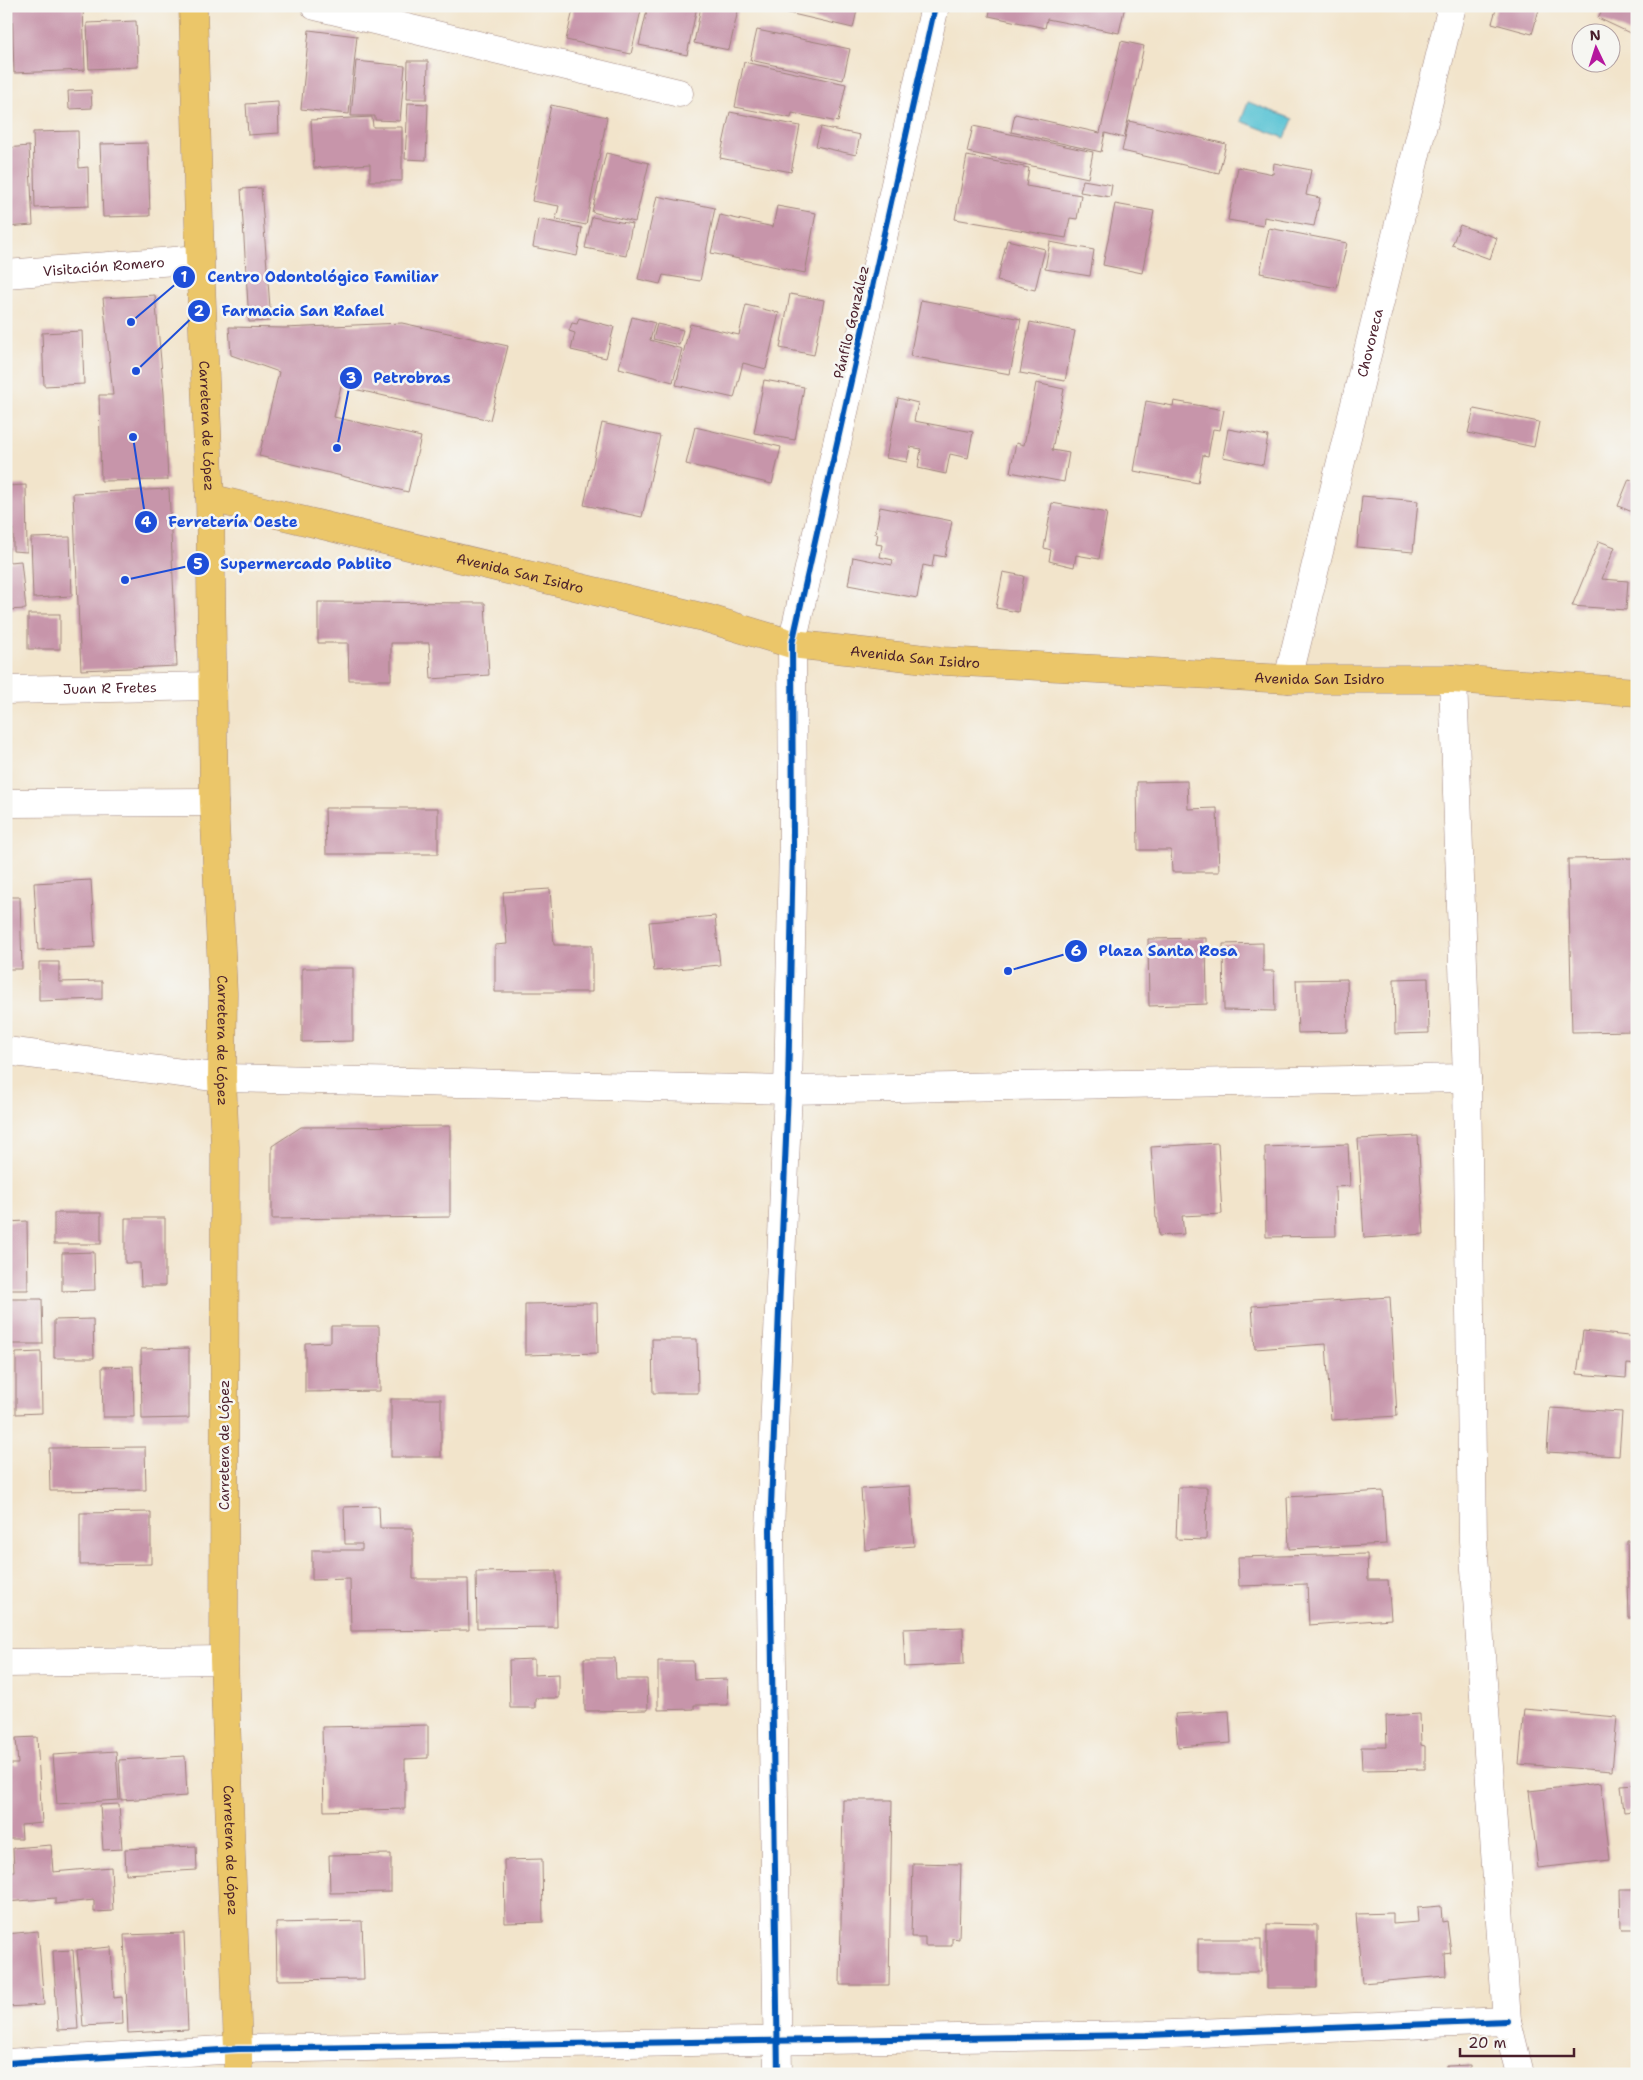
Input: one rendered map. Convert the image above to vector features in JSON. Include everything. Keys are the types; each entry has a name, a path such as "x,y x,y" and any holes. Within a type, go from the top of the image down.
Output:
{"main road":[{"name":"Carretera de López","path":"193,6 200,259 210,498 214,802 223,993 222,1078 225,1147 224,1660 238,2061"},
{"name":"Avenida San Isidro","path":"210,498 706,618 792,644 943,661 1288,679 1453,679 1637,692"}],"street":[{"path":"316,6 679,93"},
{"name":"Pánfilo González","path":"778,2074 770,1530 788,1090 793,845 792,644 935,6"},
{"name":"Chovoreca","path":"1288,679 1452,6"},
{"name":"Visitación Romero","path":"6,274 200,259"},
{"path":"1453,679 1467,1078 1473,1541 1507,2021 1520,2074"},
{"name":"Juan R Fretes","path":"6,690 213,686"},
{"path":"6,803 214,802"},
{"path":"6,1051 222,1078 788,1090 1467,1078"},
{"path":"6,1663 224,1660"},
{"path":"6,2063 238,2061 778,2040 1146,2035 1507,2021"}],"water":[{"path":"1248,102 1293,119 1285,138 1241,121"}],"building":[{"path":"12,6 83,6 85,70 14,73"},
{"path":"574,6 642,6 631,54 566,40"},
{"path":"648,6 697,6 687,55 639,45"},
{"path":"701,6 739,6 729,50 694,43"},
{"path":"785,6 858,6 853,28 784,12"},
{"path":"991,6 1125,6 1119,33 1047,19 1045,28 989,16"},
{"path":"1497,6 1540,6 1532,34 1492,23"},
{"path":"1604,6 1637,6 1637,25 1632,34 1620,28 1620,22 1606,22 1598,18"},
{"path":"136,21 138,67 89,69 87,23"},
{"path":"309,30 357,36 349,114 301,109"},
{"path":"757,30 850,49 843,80 750,60"},
{"path":"1121,41 1144,46 1124,138 1105,133 1101,152 1011,132 1015,114 1100,133"},
{"path":"356,61 405,66 400,121 375,120 375,116 351,116"},
{"path":"408,61 428,61 427,99 407,99"},
{"path":"744,62 846,84 838,122 792,113 791,118 735,107"},
{"path":"91,90 92,108 69,109 68,91"},
{"path":"278,102 279,133 248,135 246,104"},
{"path":"408,103 428,104 426,160 405,159"},
{"path":"551,105 607,117 586,225 556,219 559,206 532,201"},
{"path":"730,112 800,126 791,172 720,158"},
{"path":"372,117 373,127 402,127 402,181 370,181 370,164 314,168 311,120"},
{"path":"1129,121 1226,144 1219,173 1122,151"},
{"path":"973,126 1093,152 1088,178 967,152"},
{"path":"821,127 860,135 856,155 816,146"},
{"path":"78,131 79,168 88,167 89,206 35,208 33,132"},
{"path":"148,143 150,216 103,217 100,144"},
{"path":"29,146 33,225 6,227 6,148"},
{"path":"606,153 649,163 635,222 592,212"},
{"path":"967,156 1029,168 1026,186 1081,195 1077,219 1070,218 1066,238 955,219"},
{"path":"1274,163 1311,170 1306,195 1320,198 1314,226 1264,217 1263,226 1228,220 1238,167 1273,174"},
{"path":"1083,180 1112,185 1110,197 1080,192"},
{"path":"261,188 271,321 249,322 241,189"},
{"path":"657,196 715,208 700,281 663,275 660,284 638,279"},
{"path":"1115,204 1154,211 1142,273 1103,265"},
{"path":"777,206 816,213 805,273 711,253 720,215 773,227"},
{"path":"592,217 632,224 626,256 585,248"},
{"path":"538,219 582,228 577,256 533,247"},
{"path":"1460,225 1497,238 1490,259 1452,245"},
{"path":"1269,228 1347,243 1337,288 1260,273"},
{"path":"1007,240 1045,249 1035,290 997,281"},
{"path":"1050,242 1094,250 1090,276 1045,269"},
{"path":"790,294 824,300 814,355 780,348"},
{"path":"155,295 164,394 168,480 101,481 99,395 113,395 103,298"},
{"path":"921,300 1021,319 1010,374 910,356"},
{"path":"746,305 779,313 766,369 743,363 734,398 676,385 690,324 739,335"},
{"path":"632,317 655,323 650,340 682,349 673,382 619,368"},
{"path":"579,318 614,327 606,358 571,350 575,333 569,331 572,323 577,324"},
{"path":"1030,322 1075,331 1065,381 1020,373"},
{"path":"402,323 508,346 490,420 341,386 334,417 421,437 408,492 259,456 279,372 231,355 229,327 284,328"},
{"path":"657,324 683,330 679,345 653,339"},
{"path":"82,331 84,384 44,386 42,333"},
{"path":"764,380 804,387 795,440 754,433"},
{"path":"1036,383 1064,389 1052,450 1069,453 1064,482 1010,472 1016,443 1024,445"},
{"path":"898,398 918,403 914,421 973,432 968,458 950,454 946,474 918,468 921,449 910,447 907,462 886,458"},
{"path":"1146,401 1173,406 1174,401 1224,410 1220,430 1213,429 1208,456 1203,455 1198,483 1134,471"},
{"path":"1474,409 1539,422 1534,447 1468,433"},
{"path":"602,423 660,436 642,517 584,505"},
{"path":"695,427 781,447 772,484 686,464"},
{"path":"1228,429 1268,436 1263,465 1223,457"},
{"path":"1629,479 1637,482 1637,514 1618,506"},
{"path":"26,485 27,552 13,551 13,529 6,529 6,486"},
{"path":"169,489 177,666 81,670 73,493"},
{"path":"1362,496 1418,501 1413,552 1357,547"},
{"path":"1052,503 1107,513 1099,559 1076,555 1074,567 1049,561 1051,550 1044,548"},
{"path":"880,507 952,521 945,557 934,555 932,567 923,565 917,598 848,585 853,557 892,565 893,560 880,557 882,545 876,544 878,534 875,534"},
{"path":"70,537 72,596 33,598 31,538"},
{"path":"1599,541 1615,547 1602,579 1628,581 1626,610 1572,606"},
{"path":"6,542 9,542 9,562 21,561 26,609 6,610"},
{"path":"1003,572 1024,576 1018,612 996,608"},
{"path":"318,602 485,603 489,675 431,679 429,643 391,643 391,680 349,680 348,643 318,643"},
{"path":"28,614 60,614 60,649 28,649"},
{"path":"1187,781 1188,809 1217,808 1219,872 1172,872 1171,850 1138,850 1137,782"},
{"path":"325,808 438,808 438,854 326,854"},
{"path":"1637,858 1637,1031 1572,1032 1568,859"},
{"path":"91,880 95,947 38,950 34,883"},
{"path":"550,889 554,945 592,945 592,992 495,992 495,945 507,944 503,892"},
{"path":"6,897 20,897 22,969 6,969"},
{"path":"715,916 720,965 654,971 649,922"},
{"path":"1206,938 1207,1004 1149,1006 1148,939"},
{"path":"1263,943 1263,971 1274,971 1275,1011 1224,1010 1223,944"},
{"path":"39,962 59,962 59,982 102,981 102,999 39,1001"},
{"path":"302,968 353,968 353,1041 302,1042"},
{"path":"1428,978 1429,1033 1395,1034 1394,979"},
{"path":"1347,979 1348,1032 1298,1033 1296,980"},
{"path":"450,1126 450,1217 272,1219 272,1146 301,1127"},
{"path":"1418,1136 1424,1234 1364,1238 1358,1139"},
{"path":"1218,1143 1222,1214 1182,1216 1184,1234 1159,1236 1151,1147"},
{"path":"1348,1144 1350,1186 1335,1187 1336,1236 1266,1237 1265,1147"},
{"path":"54,1213 101,1213 101,1244 54,1244"},
{"path":"125,1218 165,1218 165,1286 141,1286 140,1263 125,1263"},
{"path":"27,1221 28,1290 6,1290 6,1222"},
{"path":"94,1252 95,1290 62,1291 62,1253"},
{"path":"1390,1297 1397,1416 1331,1420 1326,1344 1255,1349 1252,1306"},
{"path":"6,1299 42,1299 43,1344 6,1344"},
{"path":"597,1303 598,1353 525,1355 525,1304"},
{"path":"93,1319 94,1358 54,1358 54,1320"},
{"path":"331,1326 379,1326 380,1391 305,1392 305,1343 331,1342"},
{"path":"1583,1331 1637,1337 1637,1365 1627,1364 1626,1378 1577,1374"},
{"path":"652,1339 697,1339 698,1393 653,1393"},
{"path":"189,1348 189,1418 142,1419 141,1349"},
{"path":"41,1352 42,1413 16,1414 16,1353"},
{"path":"133,1366 134,1417 103,1417 102,1367"},
{"path":"391,1399 441,1399 441,1457 391,1457"},
{"path":"1550,1408 1622,1412 1619,1456 1547,1452"},
{"path":"145,1447 146,1490 50,1491 49,1448"},
{"path":"910,1486 914,1546 865,1550 861,1489"},
{"path":"1178,1487 1207,1487 1206,1540 1176,1539"},
{"path":"1383,1491 1386,1544 1289,1549 1287,1497"},
{"path":"379,1506 380,1528 413,1528 413,1579 468,1579 469,1630 351,1631 350,1579 312,1580 312,1550 362,1550 362,1544 345,1544 344,1507"},
{"path":"151,1512 151,1564 80,1565 80,1513"},
{"path":"1627,1541 1637,1541 1637,1618 1629,1618"},
{"path":"1367,1554 1368,1580 1388,1580 1391,1619 1309,1625 1307,1584 1239,1586 1238,1557"},
{"path":"556,1571 557,1627 477,1628 476,1572"},
{"path":"963,1627 964,1664 905,1667 903,1629"},
{"path":"584,1658 615,1658 616,1679 647,1679 648,1710 585,1711"},
{"path":"534,1659 534,1675 559,1674 559,1698 535,1698 535,1708 510,1708 509,1660"},
{"path":"658,1661 693,1661 694,1680 727,1679 728,1705 694,1705 694,1709 658,1710"},
{"path":"1524,1709 1617,1717 1612,1771 1519,1764"},
{"path":"1229,1711 1231,1743 1178,1747 1175,1714"},
{"path":"1420,1714 1421,1745 1425,1746 1425,1769 1362,1770 1361,1747 1387,1747 1386,1716"},
{"path":"428,1725 428,1758 405,1759 405,1809 324,1811 322,1727"},
{"path":"37,1737 42,1823 21,1825 22,1839 6,1839 6,1764 18,1764 16,1738"},
{"path":"116,1751 119,1800 57,1804 53,1755"},
{"path":"185,1756 187,1796 121,1800 119,1760"},
{"path":"1601,1783 1610,1860 1538,1868 1529,1791"},
{"path":"1637,1784 1637,1831 1635,1831 1634,1811 1624,1812 1621,1785"},
{"path":"843,1800 892,1800 889,1985 840,1985"},
{"path":"119,1804 122,1849 103,1850 100,1805"},
{"path":"51,1845 53,1872 111,1867 113,1911 94,1912 94,1900 55,1904 55,1898 6,1902 6,1872 14,1871 13,1848"},
{"path":"196,1846 197,1870 126,1874 125,1849"},
{"path":"391,1854 391,1892 330,1893 329,1855"},
{"path":"542,1859 543,1922 505,1923 504,1860"},
{"path":"913,1863 961,1864 959,1939 952,1938 952,1946 925,1946 925,1937 911,1937"},
{"path":"1620,1889 1637,1889 1637,1929 1621,1929"},
{"path":"1441,1906 1442,1922 1447,1921 1451,1953 1445,1954 1446,1976 1362,1983 1356,1914 1393,1913 1393,1924 1418,1922 1417,1908"},
{"path":"362,1921 364,1979 277,1980 276,1923"},
{"path":"1267,1924 1317,1925 1317,1988 1267,1988"},
{"path":"38,1931 44,2005 6,2007 6,1934"},
{"path":"184,1933 188,2030 128,2033 124,1935"},
{"path":"1198,1939 1261,1939 1261,1972 1198,1972"},
{"path":"111,1947 114,1998 122,1997 123,2024 83,2026 77,1950"},
{"path":"73,1950 78,2029 58,2030 53,1951"},
{"path":"1470,2065 1470,2074 1447,2074 1447,2066"}],"cycle path":[{"path":"778,2074 770,1530 788,1090 793,845 792,644 935,6"},
{"path":"6,2063 238,2049 1146,2035 1507,2021"}],"place":[{"name":"Centro Odontológico Familiar","path":"131,322"},
{"name":"Farmacia San Rafael","path":"136,371"},
{"name":"Ferretería Oeste","path":"133,437"},
{"name":"Petrobras","path":"337,448"},
{"name":"Supermercado Pablito","path":"125,580"},
{"name":"Plaza Santa Rosa","path":"1008,971"}]}
